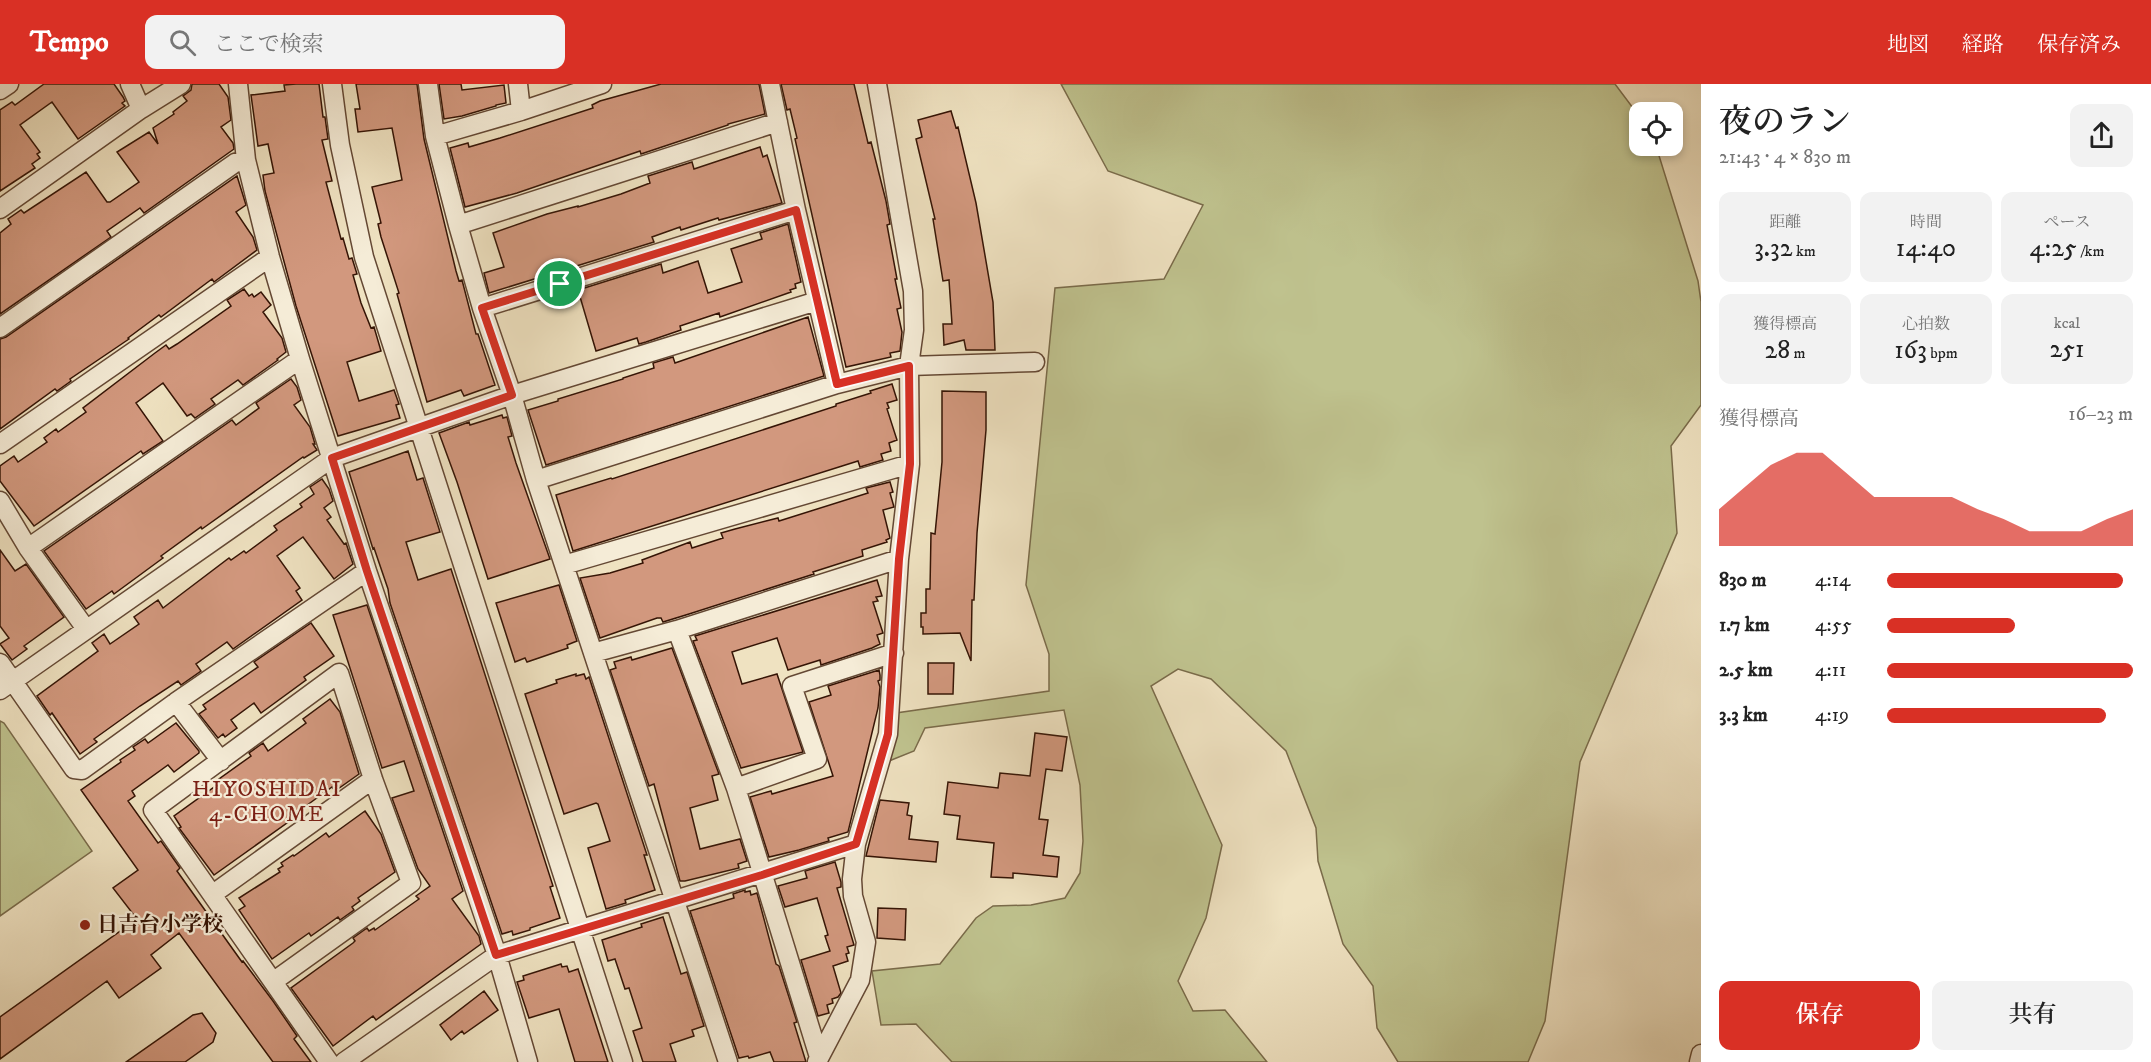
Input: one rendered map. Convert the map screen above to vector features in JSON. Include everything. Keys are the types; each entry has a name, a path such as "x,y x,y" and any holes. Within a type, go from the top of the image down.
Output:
{"street":[{"path":"0,90 9,84"},
{"path":"130,84 141,109"},
{"path":"0,209 141,109 181,84"},
{"path":"238,84 246,159 270,257 367,571 496,955 522,1059"},
{"path":"332,84 340,145 364,257 623,1062"},
{"path":"428,84 435,136 482,308 512,395 536,480 728,1062"},
{"path":"518,84 521,111"},
{"path":"435,136 602,84"},
{"path":"770,84 796,210 837,384"},
{"path":"818,1060 860,980 866,942 853,896 852,879 856,844 888,734 899,559 910,464 909,366 914,330 913,291 877,84"},
{"path":"458,225 778,122"},
{"path":"0,328 235,163 246,159"},
{"path":"482,308 796,210"},
{"path":"0,444 270,257"},
{"path":"6,685 332,458 512,395 817,301"},
{"path":"28,548 300,359"},
{"path":"536,480 837,384 909,366 1035,362"},
{"path":"564,565 910,464"},
{"path":"0,501 28,548 86,629"},
{"path":"593,653 677,630 899,559"},
{"path":"0,663 6,685 74,770 82,770 176,702 367,571"},
{"path":"677,630 736,788 818,1060"},
{"path":"736,788 817,759 792,686 894,653"},
{"path":"274,981 411,883 373,779 339,673 153,810 329,1062"},
{"path":"176,702 221,761"},
{"path":"213,894 373,779"},
{"path":"344,1062 496,955 762,875 856,844"},
{"path":"1699,1062 1701,1054"}],"green space":[{"path":"1061,84 1615,84 1629,103 1629,156 1659,156 1698,281 1701,302 1701,405 1671,446 1677,533 1580,762 1545,1021 1528,1062 1398,1062 1377,1028 1373,986 1343,944 1318,861 1316,828 1286,751 1211,679 1178,669 1151,686 1222,845 1206,918 1178,981 1193,1011 1225,1010 1267,1062 952,1062 916,1024 881,1025 872,971 940,964 976,918 993,906 1031,905 1065,898 1080,873 1083,841 1080,785 1064,710 925,728 914,751 889,761 896,713 1049,691 1049,654 1026,585 1055,288 1164,279 1203,205 1108,171"},
{"path":"0,721 4,723 92,851 0,916"}],"building":[{"path":"44,84 114,84 125,101 122,103 125,106 78,139 52,102 20,125 40,152 37,154 40,158 32,164 35,168 0,191 0,110 12,102 15,105"},
{"path":"192,84 219,84 228,97 231,120 221,127 233,143 234,149 144,213 140,208 107,231 111,237 0,314 0,233 11,224 8,219 21,210 24,213 86,172 107,202 139,182 117,152 149,132 158,144 153,128 174,114 173,112 187,101 183,96 191,90"},
{"path":"319,84 328,139 322,140 332,181 326,182 341,239 343,238 349,259 352,258 357,274 353,275 361,303 371,328 374,327 381,351 347,362 359,401 394,390 399,404 396,405 400,418 338,436 296,306 265,191 263,175 274,173 268,144 258,146 251,95 285,91 284,85"},
{"path":"356,84 417,84 424,139 456,271 459,281 462,280 476,334 478,334 495,385 464,396 461,390 427,402 397,294 399,293 381,237 378,224 381,223 372,187 402,180 392,128 358,132 355,109 360,109"},
{"path":"439,84 461,84 462,90 504,85 506,103 444,119"},
{"path":"661,84 759,84 765,114 728,124 641,154 640,151 517,193 465,207 450,148 468,143 469,147 500,138 593,108 592,105 600,101"},
{"path":"781,84 854,84 868,143 871,142 890,224 887,225 897,279 895,279 901,308 897,309 902,332 900,351 890,353 891,357 846,367 795,139 797,138"},
{"path":"951,111 956,128 958,127 976,203 993,302 995,350 966,350 964,340 944,345 943,324 952,324 949,280 943,281 933,219 935,219 916,139 922,137 918,120"},
{"path":"760,147 763,157 767,155 782,203 719,220 718,218 681,230 680,227 652,237 654,242 489,293 484,273 504,267 493,233 547,214 621,194 650,183 648,176 692,162 694,169"},
{"path":"237,176 246,205 236,212 253,237 257,250 214,282 212,279 161,317 159,315 129,339 70,379 71,381 57,391 55,389 0,429 0,339"},
{"path":"788,224 801,282 795,284 796,288 790,290 791,292 720,317 719,313 680,326 681,330 646,342 639,344 637,338 596,351 578,290 661,264 663,273 698,261 708,293 742,282 731,249 762,239 760,233"},
{"path":"244,289 249,296 252,294 254,297 261,292 271,305 263,312 282,338 286,352 243,385 238,380 211,399 215,404 195,418 191,414 187,416 163,383 136,403 163,441 143,454 141,451 34,526 0,481 0,466 14,456 18,462 47,442 44,438 56,429 58,432 86,412 83,408 155,353 166,345 169,349 231,306 227,300"},
{"path":"808,317 824,376 546,465 528,410 654,368 653,363 673,357 675,363"},
{"path":"291,379 297,387 301,400 294,405 310,427 315,444 313,444 317,450 303,457 202,529 201,527 114,594 112,591 86,609 44,551 232,420 236,425 259,408 256,403"},
{"path":"892,384 897,400 887,403 889,408 887,409 897,440 889,443 891,451 881,454 883,460 860,467 858,461 573,551 556,495 836,406 836,404"},
{"path":"942,391 986,392 986,430 974,600 972,600 971,661 960,633 923,634 923,627 921,627 921,613 926,613 926,589 930,589 931,533 935,534 942,462"},
{"path":"502,415 503,418 507,417 512,436 508,437 550,559 488,579 439,433 469,422 470,425"},
{"path":"408,451 417,480 423,478 440,532 406,542 418,580 451,569 553,886 550,887 560,918 513,935 512,931 502,934 390,603 388,589 349,472"},
{"path":"322,479 333,501 324,508 331,517 327,520 344,544 346,543 353,564 334,579 303,537 277,556 300,588 296,591 302,600 233,649 227,642 196,664 201,671 181,685 178,681 140,706 94,739 97,742 80,754 52,713 50,715 37,696 98,651 92,643 104,634 110,644 139,624 134,617 158,600 163,608 229,558 231,560 244,551 246,553 277,530 274,526 302,507 300,504 314,494 310,487"},
{"path":"890,482 894,507 883,510 890,538 886,540 887,542 862,550 863,556 689,614 663,622 661,618 657,618 600,638 580,578 610,573 643,563 642,560 690,542 692,548 723,538 721,533 778,518 779,521 868,493 866,488"},
{"path":"0,550 15,571 26,564 64,617 24,646 27,649 12,660 0,644 9,638 0,626"},
{"path":"877,580 882,596 876,597 878,601 873,602 883,633 877,635 880,644 872,648 821,665 820,660 788,670 777,638 732,652 742,684 777,674 803,752 741,768 693,641 697,640 695,636"},
{"path":"559,585 577,641 567,645 568,648 527,662 525,658 515,662 496,603"},
{"path":"367,605 463,891 452,899 479,936 481,944 376,1020 373,1016 333,1046 291,988 353,943 355,941 353,938 367,928 369,931 374,928 375,930 419,899 416,896 430,886 418,869 392,798 414,791 404,761 382,768 333,615"},
{"path":"311,623 334,656 304,677 306,680 261,713 254,703 231,720 237,728 225,737 223,734 218,738 199,714 206,709 203,705 258,667 254,662"},
{"path":"672,648 719,774 712,776 718,800 690,808 700,849 740,839 747,861 738,864 739,868 685,881 680,881 654,784 649,786 610,670 616,668 614,662 631,657 632,660"},
{"path":"928,663 954,663 953,694 928,694"},
{"path":"879,670 878,708 848,832 828,838 829,841 769,857 750,797 771,791 772,794 833,776 809,702 831,695 828,686"},
{"path":"576,674 576,676 584,674 586,679 589,677 647,855 644,855 655,890 606,909 588,848 610,841 598,804 564,814 525,694"},
{"path":"330,699 340,712 359,774 335,791 332,787 299,811 301,813 214,875 179,828 181,827 174,816 221,782 219,779 251,756 249,753 263,743 268,751 306,723 303,719"},
{"path":"176,723 199,753 174,772 168,765 132,791 135,796 128,801 158,843 161,841 180,868 177,871 273,1001 297,1036 294,1039 311,1062 273,1062 179,933 151,955 161,968 119,998 107,981 0,1059 0,1017 137,919 113,888 138,870 81,790 121,762 120,760 135,750 133,747 145,739 148,743"},
{"path":"1035,733 1067,737 1062,771 1046,769 1039,819 1048,820 1043,855 1059,857 1057,877 1013,873 1013,878 991,877 994,843 957,839 960,816 944,814 948,782 998,788 1000,773 1030,776"},
{"path":"880,800 909,803 907,815 912,816 909,839 938,842 936,862 866,856"},
{"path":"365,811 381,834 395,872 358,898 360,901 352,907 354,910 340,920 338,917 311,936 309,933 272,959 239,910 245,906 239,898 280,872 278,869 283,866 281,863 326,833 329,837"},
{"path":"835,862 841,882 841,887 837,888 854,945 847,947 848,961 833,966 841,993 832,999 833,1003 827,1005 829,1013 818,1016 801,960 830,951 825,936 828,935 817,898 785,907 778,886 807,878 805,871"},
{"path":"745,890 745,892 750,891 751,895 757,893 776,964 779,966 797,1022 794,1023 806,1062 774,1062 770,1052 749,1058 748,1056 739,1058 690,911 734,898 733,894"},
{"path":"878,908 906,909 905,940 877,938"},
{"path":"663,917 681,974 687,972 704,1026 692,1030 694,1036 670,1044 676,1062 643,1062 633,1031 642,1028 629,988 625,989 615,959 608,961 602,940 642,927 641,924"},
{"path":"561,964 562,967 567,966 569,972 578,969 608,1062 575,1062 559,1009 529,1018 517,982 524,980 523,976"},
{"path":"484,991 498,1010 464,1034 462,1031 451,1040 440,1025"},
{"path":"202,1013 216,1033 213,1042 185,1062 126,1062 193,1015"}],"place":[{"name":"日吉台小学校","path":"85,925"}],"district":[{"name":"HIYOSHIDAI 4-CHOME","path":"267,802"}],"route":[{"path":"796,210 837,384 909,366 910,464 899,559 888,734 856,844 762,875 496,955 367,571 332,458 512,395 482,308 560,284 796,210"}]}
